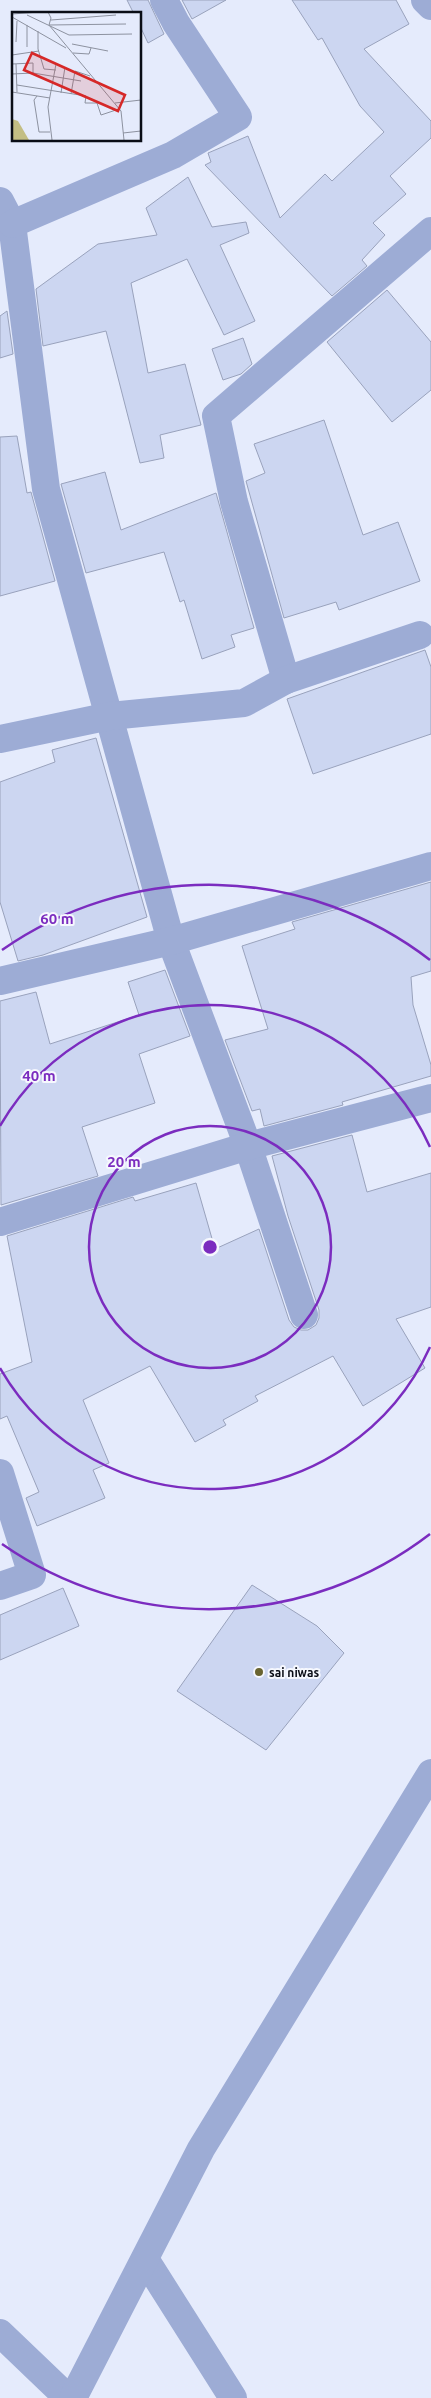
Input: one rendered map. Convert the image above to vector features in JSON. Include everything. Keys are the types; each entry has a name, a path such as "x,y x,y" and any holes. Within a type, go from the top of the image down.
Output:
{"street":[{"path":"164,0 176,23 238,117 173,154 6,213 8,267 46,489 171,941 248,1146 304,1315"},
{"path":"425,0 431,6"},
{"path":"286,680 234,502 216,416 431,231"},
{"path":"0,739 110,716 244,703 286,680 420,634"},
{"path":"0,981 171,941 431,866"},
{"path":"0,1222 248,1146 431,1098"},
{"path":"0,1473 32,1575 0,1586"},
{"path":"73,2398 201,2149 431,1774"},
{"path":"145,2259 233,2398"},
{"path":"0,2333 68,2398"}],"building":[{"path":"127,0 148,0 164,34 148,43 141,28 141,12 133,12"},
{"path":"182,0 226,0 192,19"},
{"path":"292,0 396,0 409,24 364,49 431,121 431,138 390,176 406,194 373,223 385,235 362,260 367,266 332,296 205,165 211,162 208,153 248,136 280,218 325,174 332,181 384,132 360,106 322,38 318,40"},
{"path":"188,177 212,227 246,222 249,233 220,245 255,321 224,335 187,259 131,283 148,373 185,364 201,425 160,435 164,458 140,463 106,331 43,346 36,289 98,244 157,235 146,208"},
{"path":"387,290 431,342 431,390 392,422 327,342"},
{"path":"7,311 13,354 0,358 0,316"},
{"path":"243,338 252,364 241,374 223,380 212,349"},
{"path":"324,420 363,535 398,522 420,581 339,610 336,602 284,618 246,481 265,473 254,444"},
{"path":"17,436 27,493 31,492 55,581 0,596 0,437"},
{"path":"105,472 121,530 216,493 254,628 231,635 235,647 202,659 184,600 180,602 164,552 86,573 61,484"},
{"path":"425,650 431,667 431,734 313,774 287,699"},
{"path":"96,738 147,917 43,955 18,961 0,902 0,782 55,762 52,750"},
{"path":"431,882 431,971 411,977 413,1005 431,1065 431,1076 342,1102 343,1105 264,1126 260,1109 252,1111 225,1040 268,1029 242,946 295,929 292,922"},
{"path":"165,970 190,1036 139,1054 155,1103 82,1127 98,1176 1,1205 0,1001 36,992 50,1044 139,1015 128,982"},
{"path":"352,1135 367,1192 431,1173 431,1307 396,1319 425,1368 363,1406 333,1356 255,1396 258,1401 223,1420 226,1425 195,1442 150,1366 83,1400 109,1463 93,1470 105,1498 37,1526 26,1498 39,1492 7,1416 0,1419 0,1374 32,1362 7,1236 133,1197 135,1201 196,1183 215,1249 259,1229 289,1320 294,1327 308,1330 316,1325 319,1318 319,1310 288,1216 272,1156"},
{"name":"sai niwas","path":"252,1585 317,1626 344,1653 266,1750 177,1691"},
{"path":"63,1588 79,1626 0,1660 0,1615"}],"place":[{"name":"sai niwas","path":"259,1672"}]}
